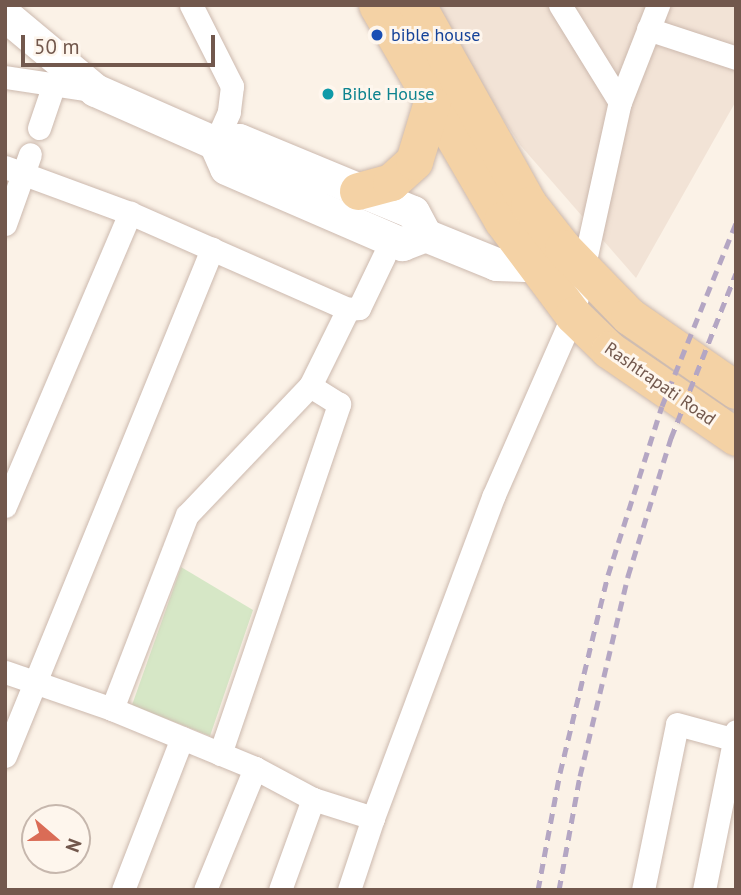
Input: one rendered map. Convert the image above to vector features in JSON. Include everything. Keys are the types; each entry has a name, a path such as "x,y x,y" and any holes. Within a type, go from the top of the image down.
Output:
{"main road":[{"path":"377,5 431,105 560,261 629,316 736,390"},
{"path":"417,5 560,261"},
{"path":"5,15 95,90 215,143 239,140 413,212 425,235 496,264 560,261"},
{"path":"358,191 391,182 414,161 431,105"},
{"path":"215,143 226,168 402,244 425,235"},
{"name":"Rashtrapati Road","path":"560,261 573,315 609,350 736,437"}],"street":[{"path":"191,5 232,86 229,112 215,143"},
{"path":"560,5 620,102"},
{"path":"349,890 373,818 493,497 573,315 560,261 658,5"},
{"path":"648,29 736,58"},
{"path":"5,76 95,90"},
{"path":"39,128 54,84"},
{"path":"5,224 20,164 348,309 359,308 384,256"},
{"path":"5,506 130,214"},
{"path":"5,756 212,249"},
{"path":"112,709 187,515 310,386 348,309"},
{"path":"220,754 339,404 310,386"},
{"path":"5,672 112,709 255,768 313,799 373,818"},
{"path":"643,890 677,724 735,737 704,890"},
{"path":"123,890 181,738"},
{"path":"205,890 255,768"},
{"path":"280,890 313,799"}],"shaded area":[{"path":"428,5 736,5 736,101 636,278 521,146"}],"green space":[{"path":"181,567 253,610 210,736 132,705"}],"railway":[{"path":"538,890 560,773 608,575 662,406 736,223"},
{"path":"559,890 580,776 628,576 671,438 736,273"}],"place":[{"name":"bible house","path":"377,35"},
{"name":"Bible House","path":"328,94"}]}
